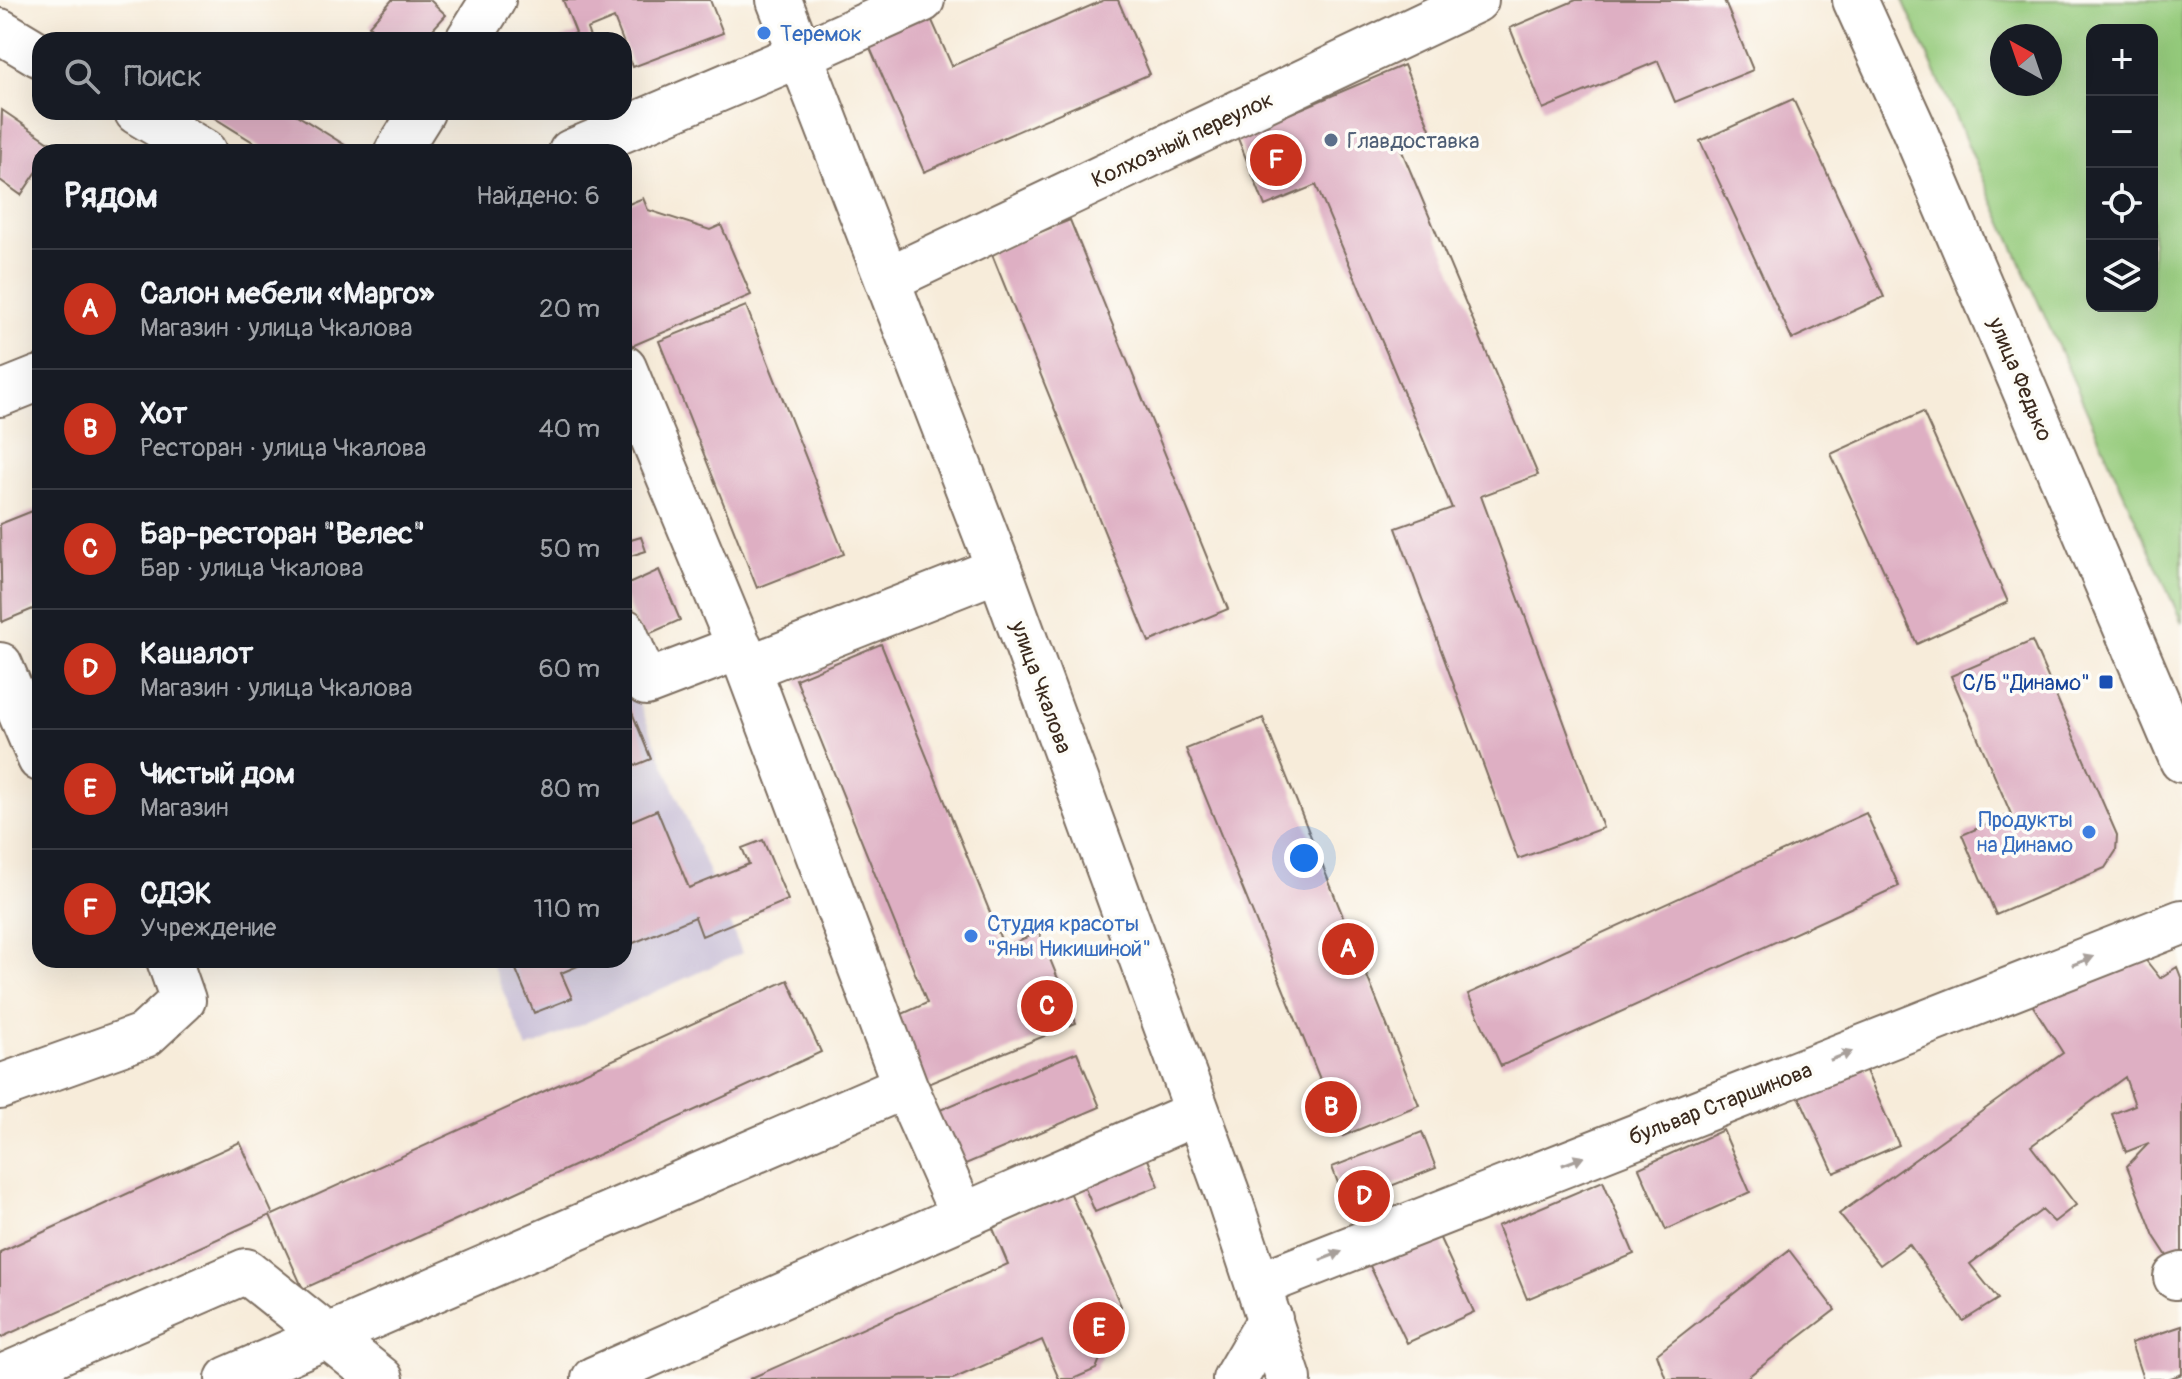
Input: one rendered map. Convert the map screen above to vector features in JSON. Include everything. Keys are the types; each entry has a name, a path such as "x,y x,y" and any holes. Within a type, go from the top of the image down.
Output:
{"main road":[{"path":"473,32 493,0"},
{"name":"улица Чкалова","path":"779,0 999,569 1228,1195 1289,1379"},
{"path":"590,144 922,0"},
{"name":"Колхозный переулок","path":"888,279 1476,0"},
{"name":"улица Федько","path":"1855,0 1928,160 2182,760"},
{"path":"0,31 32,50"},
{"path":"150,120 191,144"},
{"path":"402,144 417,120"},
{"path":"0,394 32,381"},
{"path":"632,387 744,658 905,1086 963,1216"},
{"path":"632,650 646,683 744,658 999,569"},
{"path":"0,665 32,740"},
{"name":"бульвар Старшинова","path":"1264,1302 2182,922"},
{"path":"0,1087 145,1035 183,1000 172,968"},
{"path":"228,1379 905,1086"},
{"path":"594,1379 1196,1113"},
{"path":"0,1378 246,1271 381,1379"},
{"path":"1235,1379 1264,1302"}],"shaded area":[{"path":"632,686 742,953 527,1049 493,968 632,968"}],"green space":[{"path":"1903,0 2182,0 2182,623"}],"building":[{"path":"392,0 430,0 446,15 430,32 376,32 369,26"},
{"path":"563,0 710,0 723,33 633,67 632,32 619,32 614,18 587,29 588,32 576,32"},
{"path":"1104,0 1118,0 1150,74 924,172 864,34 926,7 952,66"},
{"path":"1576,0 1724,0 1753,70 1675,102 1658,61 1543,109 1510,28"},
{"path":"1404,65 1433,136 1401,149 1538,475 1481,496 1603,828 1518,859 1396,528 1452,508 1316,185 1265,206 1237,136"},
{"path":"1793,99 1884,297 1792,339 1700,141"},
{"path":"2,110 52,144 32,144 32,179 21,195 0,180"},
{"path":"218,120 305,120 343,144 256,144"},
{"path":"643,198 648,210 710,230 721,225 751,295 632,346 632,203"},
{"path":"1070,220 1228,609 1149,642 991,252"},
{"path":"746,306 844,554 757,588 659,341"},
{"path":"1923,412 2008,602 1917,644 1831,454"},
{"path":"32,511 32,609 2,622 0,524"},
{"path":"641,537 646,551 632,555 632,540"},
{"path":"659,570 680,620 642,637 632,614 632,582"},
{"path":"2032,641 2117,835 2116,851 2105,868 1996,915 1962,835 2011,814 1951,676"},
{"path":"881,644 1004,947 1039,932 1076,1023 918,1088 891,1019 927,1003 796,679"},
{"path":"632,713 651,759 632,767"},
{"path":"1263,718 1419,1105 1343,1136 1186,749"},
{"path":"657,810 689,888 749,864 742,848 763,840 788,900 702,936 695,917 632,944 632,821"},
{"path":"1866,813 1899,886 1501,1066 1468,994"},
{"path":"2136,948 2160,978 2177,967 2182,980 2182,1261 2169,1259 2154,1236 2127,1166 2149,1143 2126,1152 2112,1114 2135,1105 2125,1077 2031,1146 2076,1205 2054,1222 2042,1210 1970,1264 1998,1299 1963,1321 1909,1244 1880,1265 1839,1214 2063,1053 2024,992"},
{"path":"515,968 573,968 561,973 572,998 534,1013"},
{"path":"788,980 821,1052 515,1193 303,1289 270,1215 0,1338 0,1252 240,1142 273,1215"},
{"path":"1077,1052 1100,1107 956,1168 933,1113"},
{"path":"1863,1064 1899,1145 1834,1173 1798,1094"},
{"path":"1723,1130 1750,1192 1666,1230 1639,1168"},
{"path":"1422,1132 1436,1168 1346,1204 1332,1167"},
{"path":"1142,1145 1159,1186 1095,1212 1078,1172"},
{"path":"1603,1181 1634,1254 1527,1299 1497,1226"},
{"path":"1070,1192 1121,1306 1096,1369 1073,1379 1059,1379 1042,1340 953,1379 749,1379 1008,1264 992,1226"},
{"path":"1437,1232 1474,1312 1407,1343 1369,1264"},
{"path":"1789,1250 1835,1310 1745,1379 1666,1379 1657,1354"},
{"path":"2182,1326 2182,1374 2168,1379 2143,1379 2131,1343"}],"place":[{"name":"Теремок","path":"764,33"},
{"name":"Главдоставка","path":"1331,140"},
{"name":"СДЭК","path":"1276,160"},
{"name":"С/Б \"Динамо\"","path":"2106,682"},
{"name":"Продукты на Динамо","path":"2089,832"},
{"name":"Студия красоты \"Яны Никишиной\"","path":"971,936"},
{"name":"Салон мебели «Марго»","path":"1348,949"},
{"name":"Бар-ресторан \"Велес\"","path":"1047,1006"},
{"name":"Хот","path":"1331,1107"},
{"name":"Кашалот","path":"1364,1196"},
{"name":"Чистый дом","path":"1099,1328"}]}
